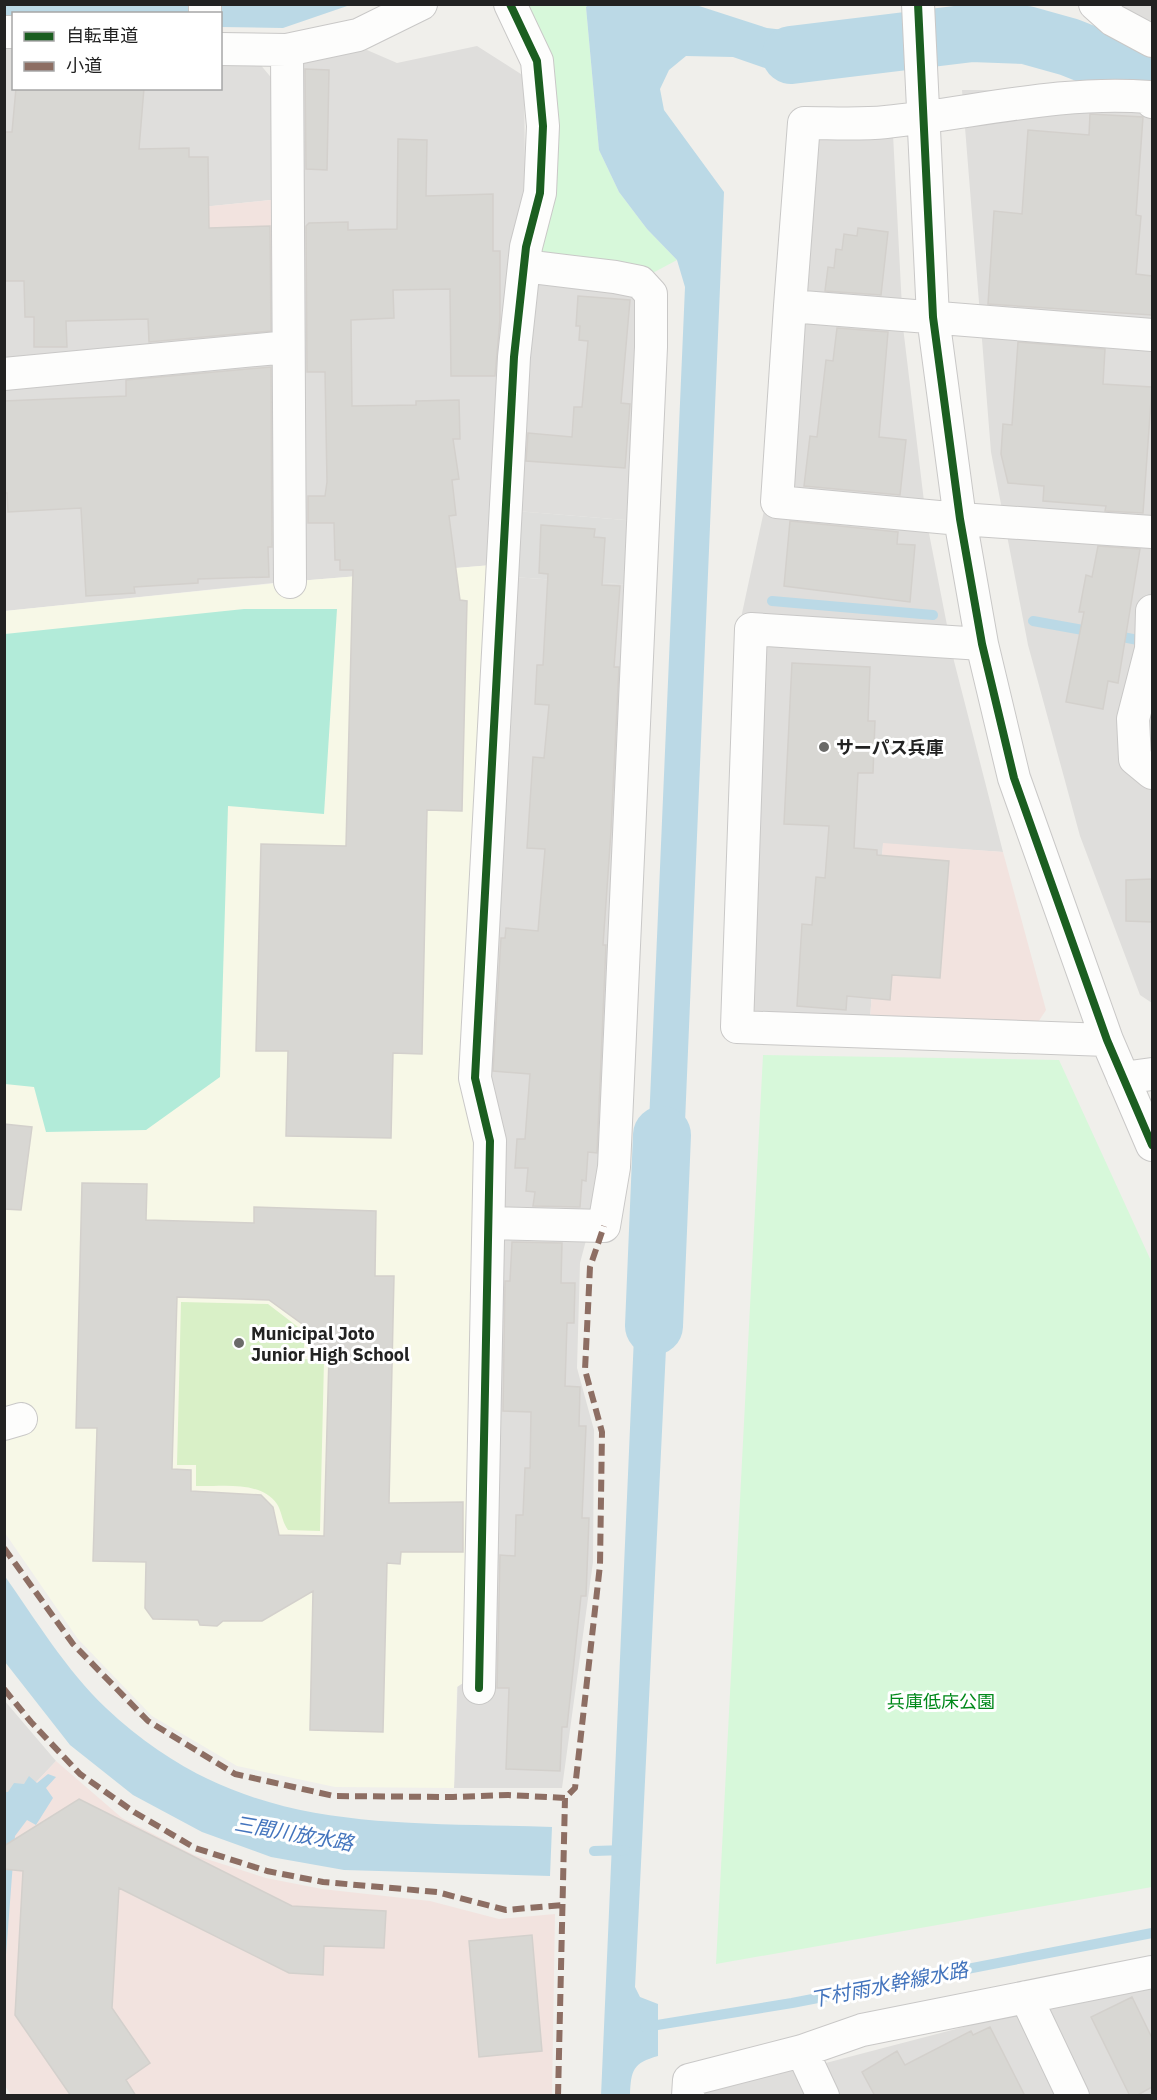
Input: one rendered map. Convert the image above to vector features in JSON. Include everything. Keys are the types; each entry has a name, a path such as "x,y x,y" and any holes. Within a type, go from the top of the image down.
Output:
{"street":[{"path":"222,49 287,50 358,35 421,4"},
{"path":"478,1688 490,1142 475,1078 514,357 524,266 540,193 543,126 537,61 510,4"},
{"path":"918,4 933,317 960,519 982,644 1014,778 1107,1040 1138,1076 1152,1144"},
{"path":"1095,4 1113,20 1152,41"},
{"path":"287,50 290,582"},
{"path":"1151,95 1117,95 1008,104 955,114 922,106 885,122 804,123 777,502 960,519 1152,532"},
{"path":"489,1223 604,1226 614,1167 651,347 651,294 640,282 524,266"},
{"path":"790,306 1152,335"},
{"path":"4,374 288,347"},
{"path":"1152,611 1152,649 1133,719 1135,759 1152,773"},
{"path":"982,644 751,629 737,1027 1107,1040"},
{"path":"688,2096 689,2080 802,2052 862,2030 1152,1972"},
{"path":"1026,1997 1073,2096"},
{"path":"802,2052 823,2096"}],"shaded area":[{"path":"1112,5 1152,5 1152,23 1120,13"},
{"path":"4,42 12,42 12,90 222,90 222,64 259,63 279,87 280,199 183,209 280,269 282,582 5,611"},
{"path":"477,46 524,76 525,177 505,316 492,565 298,581 295,85 304,59 367,50 397,63"},
{"path":"962,90 1111,90 1152,102 1152,1003 1140,995 1080,836 1028,645 991,452"},
{"path":"799,113 892,115 903,327 926,518 954,661 1003,852 883,844 870,1019 724,1012 741,618 768,492"},
{"path":"280,199 280,269 184,277 182,209"},
{"path":"538,277 635,287 637,521 516,511 524,356"},
{"path":"516,511 637,521 634,585 512,577"},
{"name":"Municipal Joto Junior High School","path":"492,565 476,1152 468,1680 457,1687 454,1788 335,1787 237,1766 152,1716 78,1639 5,1533 5,611 298,581"},
{"path":"512,577 634,585 608,1157 580,1263 577,1368 594,1430 593,1562 562,1788 454,1788 476,1152"},
{"path":"883,843 1003,852 1046,1010 1035,1027 870,1019"},
{"path":"4,1700 56,1761 27,1792 5,1798"},
{"path":"56,1761 122,1818 194,1855 266,1878 322,1889 430,1901 499,1919 555,1914 552,2095 12,2096 5,2086 5,1798 27,1792"},
{"path":"1152,1988 1152,2095 1088,2095 1047,2009"},
{"path":"1021,2012 1061,2095 837,2095 822,2064"},
{"path":"797,2069 810,2096 700,2096 700,2093"}],"green space":[{"path":"527,5 589,5 586,7 599,150 619,192 647,229 677,260 647,276 534,258 557,162 549,53"},
{"path":"244,609 337,609 324,814 228,806 220,1077 146,1130 46,1132 34,1087 5,1084 5,634"},
{"name":"兵庫低床公園","path":"763,1055 1059,1060 1152,1263 1152,1887 716,1964"},
{"path":"181,1302 268,1304 298,1327 304,1327 304,1359 324,1360 320,1531 288,1530 277,1504 270,1496 261,1491 240,1486 196,1486 196,1465 177,1465"}],"water":[{"path":"5,4 350,5 283,28 222,27 222,12 12,12 12,21 5,21"},
{"path":"589,4 696,5 767,28 819,34 871,28 873,55 826,63 785,75 733,57 686,56 669,70 660,89 664,110 724,192 681,1218 645,1216 685,287 677,260 647,229 619,192 599,150 586,7"},
{"path":"638,1244 671,1246 635,1987 640,1997 658,2004 658,2056 643,2062 635,2069 631,2079 630,2095 601,2096"},
{"name":"三間川放水路","path":"4,1575 78,1678 106,1708 157,1749 209,1779 261,1800 316,1813 429,1824 552,1827 550,1876 344,1870 271,1857 202,1832 133,1795 70,1745 5,1662"},
{"path":"48,1774 56,1777 46,1788 53,1798 36,1825 27,1820 15,1836 5,1968 5,1792 8,1792 14,1783 24,1784 29,1776 37,1783"}],"building":[{"path":"305,69 329,70 327,170 306,169"},
{"path":"16,90 144,90 139,149 189,148 189,157 208,157 209,228 270,226 271,331 149,342 148,319 66,321 67,347 34,347 34,317 25,317 24,281 4,281 4,132 12,132"},
{"path":"1090,114 1143,117 1136,215 1141,216 1136,274 1152,276 1152,315 988,304 994,211 1022,214 1028,130 1089,135"},
{"path":"398,139 427,140 426,196 493,194 493,251 500,251 500,319 495,376 451,376 450,289 393,290 394,318 351,320 352,406 416,405 416,401 459,400 460,439 453,439 459,479 452,480 456,515 449,516 460,600 467,601 462,811 427,810 422,1054 393,1053 391,1138 286,1136 288,1051 256,1051 261,844 346,846 353,570 340,570 340,560 335,560 334,523 308,523 308,496 325,496 327,482 325,372 307,372 306,226 309,223 348,222 348,230 397,229"},
{"path":"858,228 888,232 881,295 825,291 828,267 834,268 836,249 842,250 844,234 857,236"},
{"path":"578,296 630,300 621,403 630,404 625,468 526,461 528,433 572,437 574,407 582,407 588,341 579,340 580,326 576,326"},
{"path":"837,328 888,332 879,437 906,440 900,495 804,486 810,436 817,437 826,360 833,361"},
{"path":"1018,342 1105,349 1103,384 1152,387 1143,513 1105,511 1106,506 1043,501 1044,486 1008,483 1001,454 1003,424 1012,425"},
{"path":"271,367 272,547 268,547 269,577 198,579 198,583 134,587 135,593 86,596 81,508 8,512 7,493 4,493 4,401 126,396 126,380"},
{"path":"790,521 898,532 897,544 915,545 910,602 784,586"},
{"path":"541,525 595,529 594,537 605,538 602,585 620,586 614,667 619,667 603,945 606,945 597,1153 588,1152 586,1181 582,1180 580,1207 533,1206 535,1192 526,1191 528,1168 515,1168 517,1139 525,1139 530,1074 493,1071 501,938 505,938 506,928 538,931 545,849 527,848 533,757 544,758 549,705 535,704 537,665 543,665 548,574 539,573"},
{"path":"1098,546 1140,549 1118,683 1108,681 1103,709 1066,702 1084,612 1079,612 1086,575 1092,577"},
{"path":"792,663 870,667 868,721 875,721 873,773 858,773 854,848 877,850 877,855 949,861 940,978 892,975 890,1000 847,996 846,1010 797,1006 802,924 812,925 816,877 825,878 829,826 784,824"},
{"path":"1152,879 1152,922 1126,921 1126,880"},
{"path":"4,1124 32,1127 21,1210 4,1209"},
{"path":"82,1183 147,1184 146,1220 254,1223 254,1207 376,1211 375,1276 394,1276 389,1503 463,1502 463,1552 401,1552 400,1564 387,1563 383,1732 310,1730 313,1591 262,1621 223,1621 217,1626 200,1625 198,1620 153,1619 145,1608 146,1562 93,1561 97,1428 76,1428","holes":["177,1297 269,1300 309,1329 309,1355 329,1356 324,1536 279,1535 273,1507 261,1495 191,1491 191,1470 172,1469"]},
{"path":"512,1242 562,1243 561,1283 575,1283 574,1323 567,1323 565,1386 580,1387 579,1426 586,1426 582,1518 589,1518 586,1596 581,1596 567,1727 562,1727 560,1771 506,1769 509,1688 497,1688 500,1555 515,1556 516,1515 523,1515 525,1468 530,1468 531,1412 503,1411 505,1281 510,1281"},
{"path":"79,1799 292,1906 386,1911 384,1948 324,1946 323,1975 289,1973 119,1888 112,2008 150,2063 126,2080 136,2096 71,2096 15,2015 23,1871 4,1869 4,1846"},
{"path":"532,1935 542,2051 479,2057 469,1941"},
{"path":"1132,1997 1152,2038 1152,2087 1136,2096 1130,2096 1091,2017"},
{"path":"990,2027 1025,2096 875,2096 862,2072 897,2051 905,2065 971,2031 973,2035"}],"waterway":[{"path":"972,4 972,33"},
{"path":"791,55 972,33 1026,35 1069,47 1127,70"},
{"path":"772,601 933,615"},
{"path":"1033,621 1094,632"},
{"path":"1112,635 1138,640"},
{"path":"654,1326 662,1135"},
{"path":"594,1851 625,1850"},
{"name":"下村雨水幹線水路","path":"645,2027 792,2003 1152,1933"}],"marked path":[{"path":"4,1548 73,1644 148,1721 235,1774 334,1796 508,1795 565,1798 575,1788 600,1565 602,1432 585,1370 590,1267 604,1226"},
{"path":"4,1689 31,1722 80,1774 134,1812 195,1848 267,1871 323,1882 437,1892 506,1910 562,1905"},
{"path":"558,2096 565,1798"}],"cycle path":[{"path":"479,1688 490,1141 475,1078 514,357 526,247 540,193 543,126 537,61 510,4"},
{"path":"918,4 933,317 960,519 982,644 1014,778 1107,1040 1152,1145"}],"place":[{"name":"サーパス兵庫","path":"824,747"},
{"name":"Municipal Joto Junior High School","path":"239,1343"}]}
